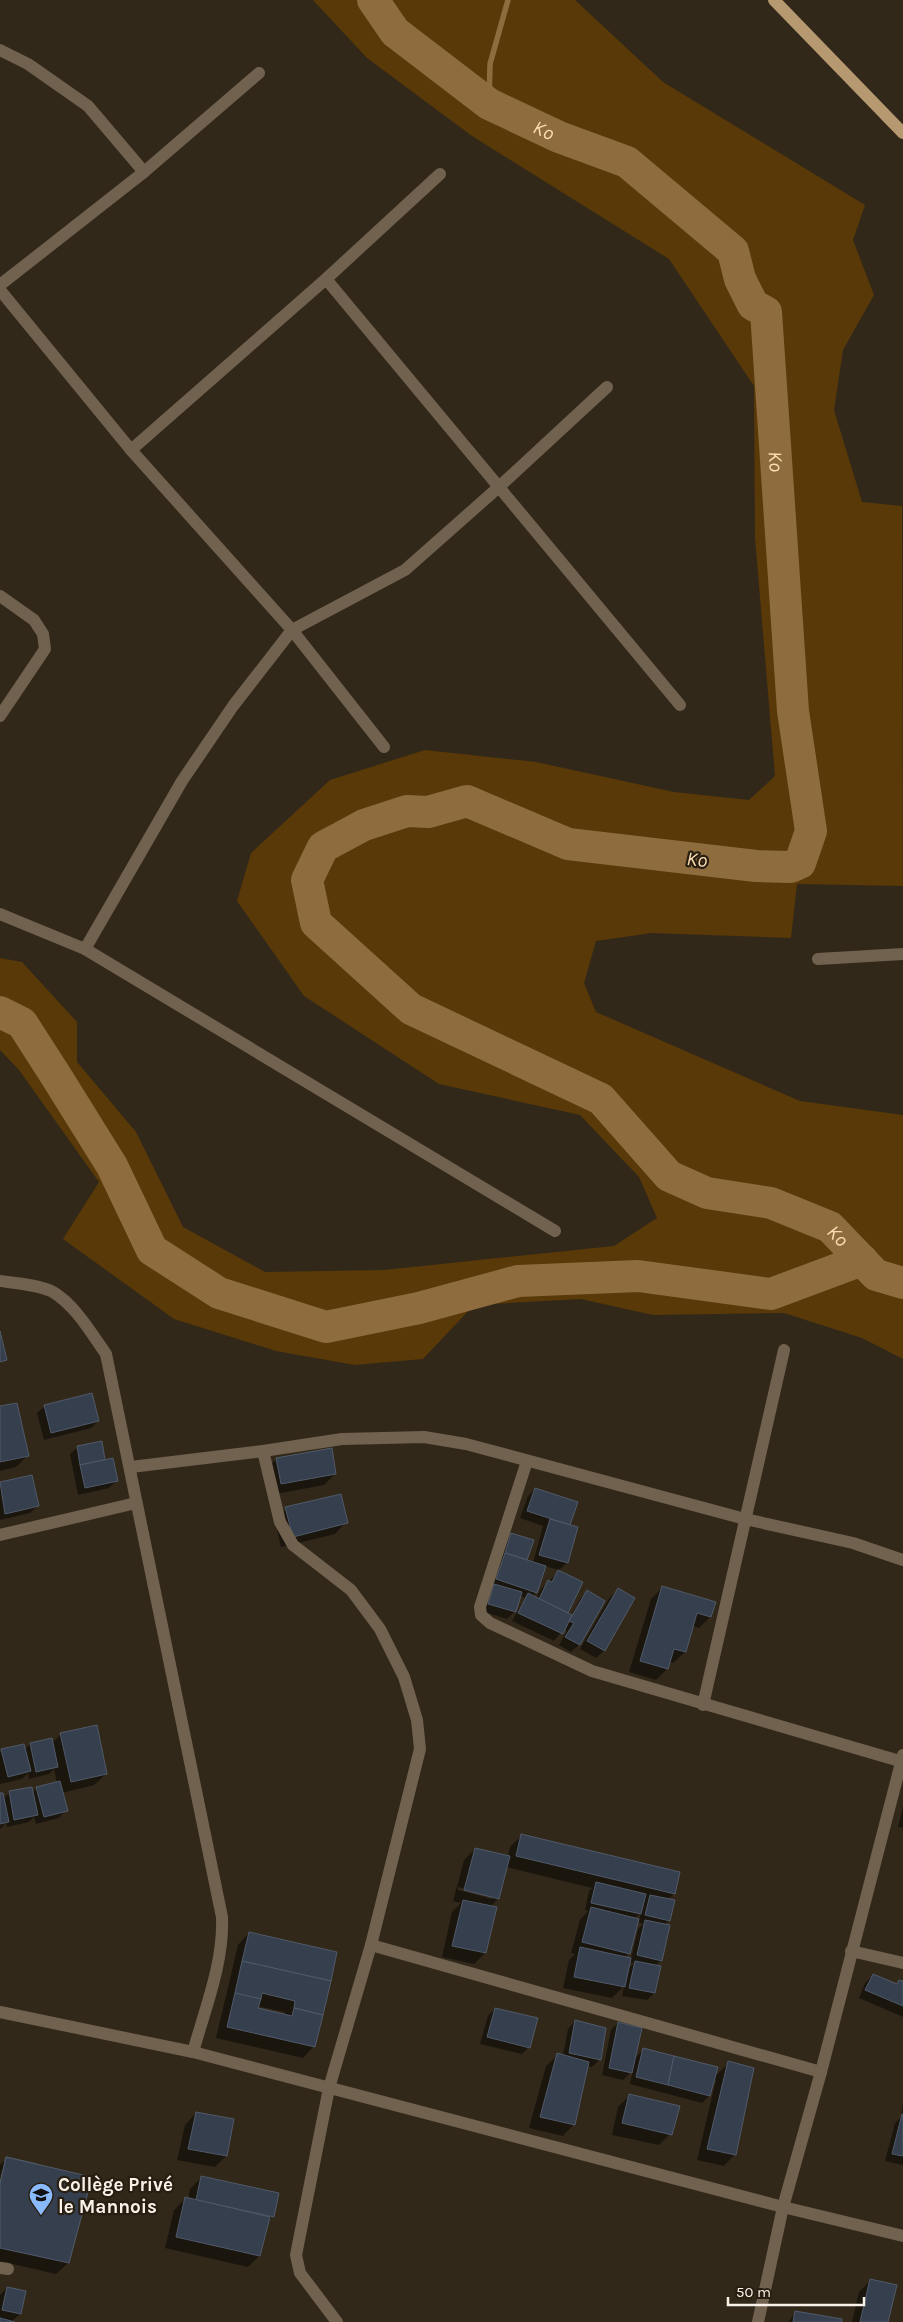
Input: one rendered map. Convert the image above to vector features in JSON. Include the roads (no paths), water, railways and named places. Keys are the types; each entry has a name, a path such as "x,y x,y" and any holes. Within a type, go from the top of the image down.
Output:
{"main road":[{"path":"774,0 903,133"}],"street":[{"path":"0,50 28,64 88,106 144,172"},
{"path":"0,285 144,172 259,73"},
{"path":"131,450 326,279 440,174"},
{"path":"326,279 500,486 680,705"},
{"path":"0,290 131,450 292,630 384,747"},
{"path":"85,949 182,781 233,706 292,630 405,570 500,486 607,387"},
{"path":"0,596 34,620 43,634 45,649 0,716"},
{"path":"0,914 85,949 555,1231"},
{"path":"818,959 903,954"},
{"path":"0,1280 53,1292 79,1315 106,1354 131,1467 136,1503 222,1916 223,1936 193,2052"},
{"path":"703,1705 784,1350"},
{"path":"131,1467 263,1451 342,1439 424,1437 466,1444 745,1518 853,1543 903,1560"},
{"path":"263,1451 280,1522 293,1545 351,1590 380,1630 404,1677 417,1720 420,1749 370,1945 329,2088 296,2255 300,2273 338,2322"},
{"path":"527,1460 480,1607 481,1615 490,1623 592,1671 703,1705 902,1759 821,2072 783,2207 758,2322"},
{"path":"0,1536 136,1503"},
{"path":"370,1945 821,2072"},
{"path":"852,1951 903,1963"},
{"path":"0,2012 193,2052 783,2207 903,2236"}],"waterway":[{"name":"Ko","path":"373,0 395,32 489,104 559,137 627,162 733,251 740,279 753,305 766,312 793,711 811,831 800,863 791,867 756,866 568,844 467,801 428,812 407,811 364,825 323,847 307,880 316,923 411,1009 601,1099 669,1176 707,1193 771,1203 830,1227 876,1275 903,1283"},
{"path":"489,104 490,64 508,0"},
{"path":"0,1012 22,1023 56,1076 112,1166 152,1250 219,1293 326,1327 419,1308 518,1281 638,1276 771,1294 862,1260"}],"place":[{"name":"Collège Privé le Mannois","path":"41,2216"}]}
